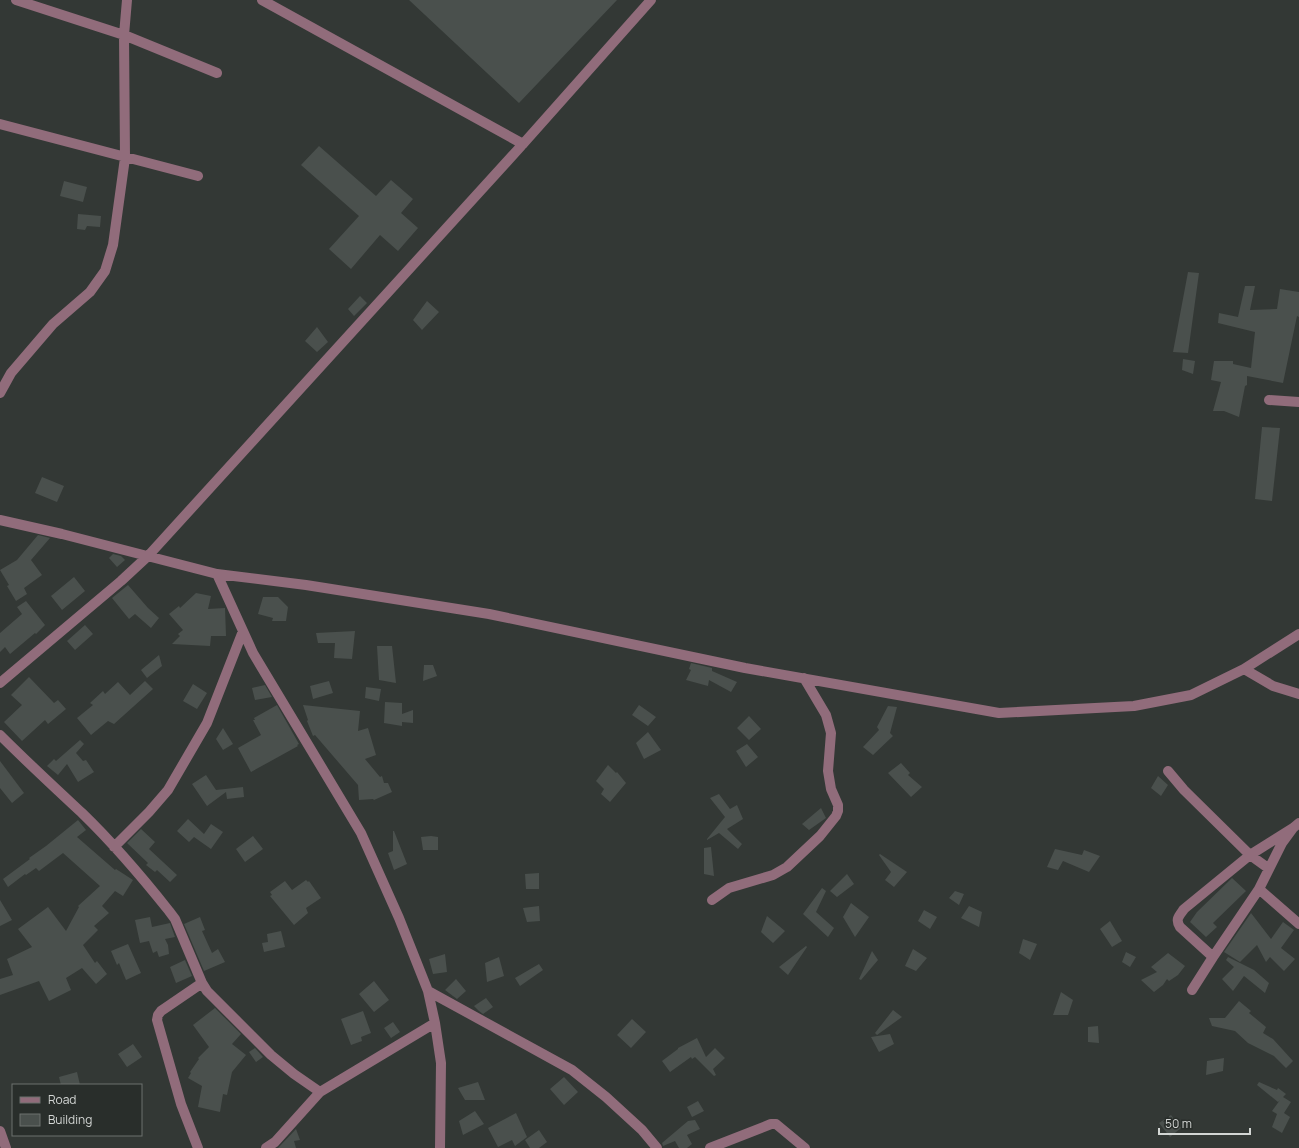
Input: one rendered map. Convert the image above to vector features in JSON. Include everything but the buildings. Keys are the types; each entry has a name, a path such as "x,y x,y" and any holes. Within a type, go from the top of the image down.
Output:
{"street":[{"path":"16,0 124,35 216,73"},
{"path":"0,393 11,373 53,324 90,292 105,271 113,245 126,158 124,35 127,0"},
{"path":"262,0 523,144"},
{"path":"0,683 121,581 148,556 523,144 651,0"},
{"path":"0,124 198,176"},
{"path":"1269,400 1299,402"},
{"path":"0,520 62,534 217,574 306,585 489,614 745,668 999,713 1134,706 1191,695 1244,669 1299,634"},
{"path":"217,574 254,653 361,832 399,918 428,991 435,1023 441,1063 440,1148"},
{"path":"114,847 150,812 168,790 207,723 243,631"},
{"path":"1244,669 1273,686 1299,694"},
{"path":"712,900 729,888 772,875 787,867 820,836 838,811 838,805 831,789 828,771 831,733 826,715 804,678"},
{"path":"0,735 81,813 155,893 175,920 202,983 207,991 271,1055 294,1074 320,1092"},
{"path":"1168,771 1184,790 1250,855 1268,868"},
{"path":"1213,957 1180,927 1177,922 1178,916 1184,909 1250,855 1296,826"},
{"path":"1192,990 1259,889 1268,868 1282,843 1296,826"},
{"path":"1259,889 1299,924"},
{"path":"198,1148 180,1104 157,1020 161,1011 202,983"},
{"path":"428,991 572,1070 606,1097 642,1130 657,1148"},
{"path":"266,1148 275,1142 320,1092 435,1023"},
{"path":"710,1148 771,1124 776,1124 805,1148"},
{"path":"0,1131 6,1148"}]}
